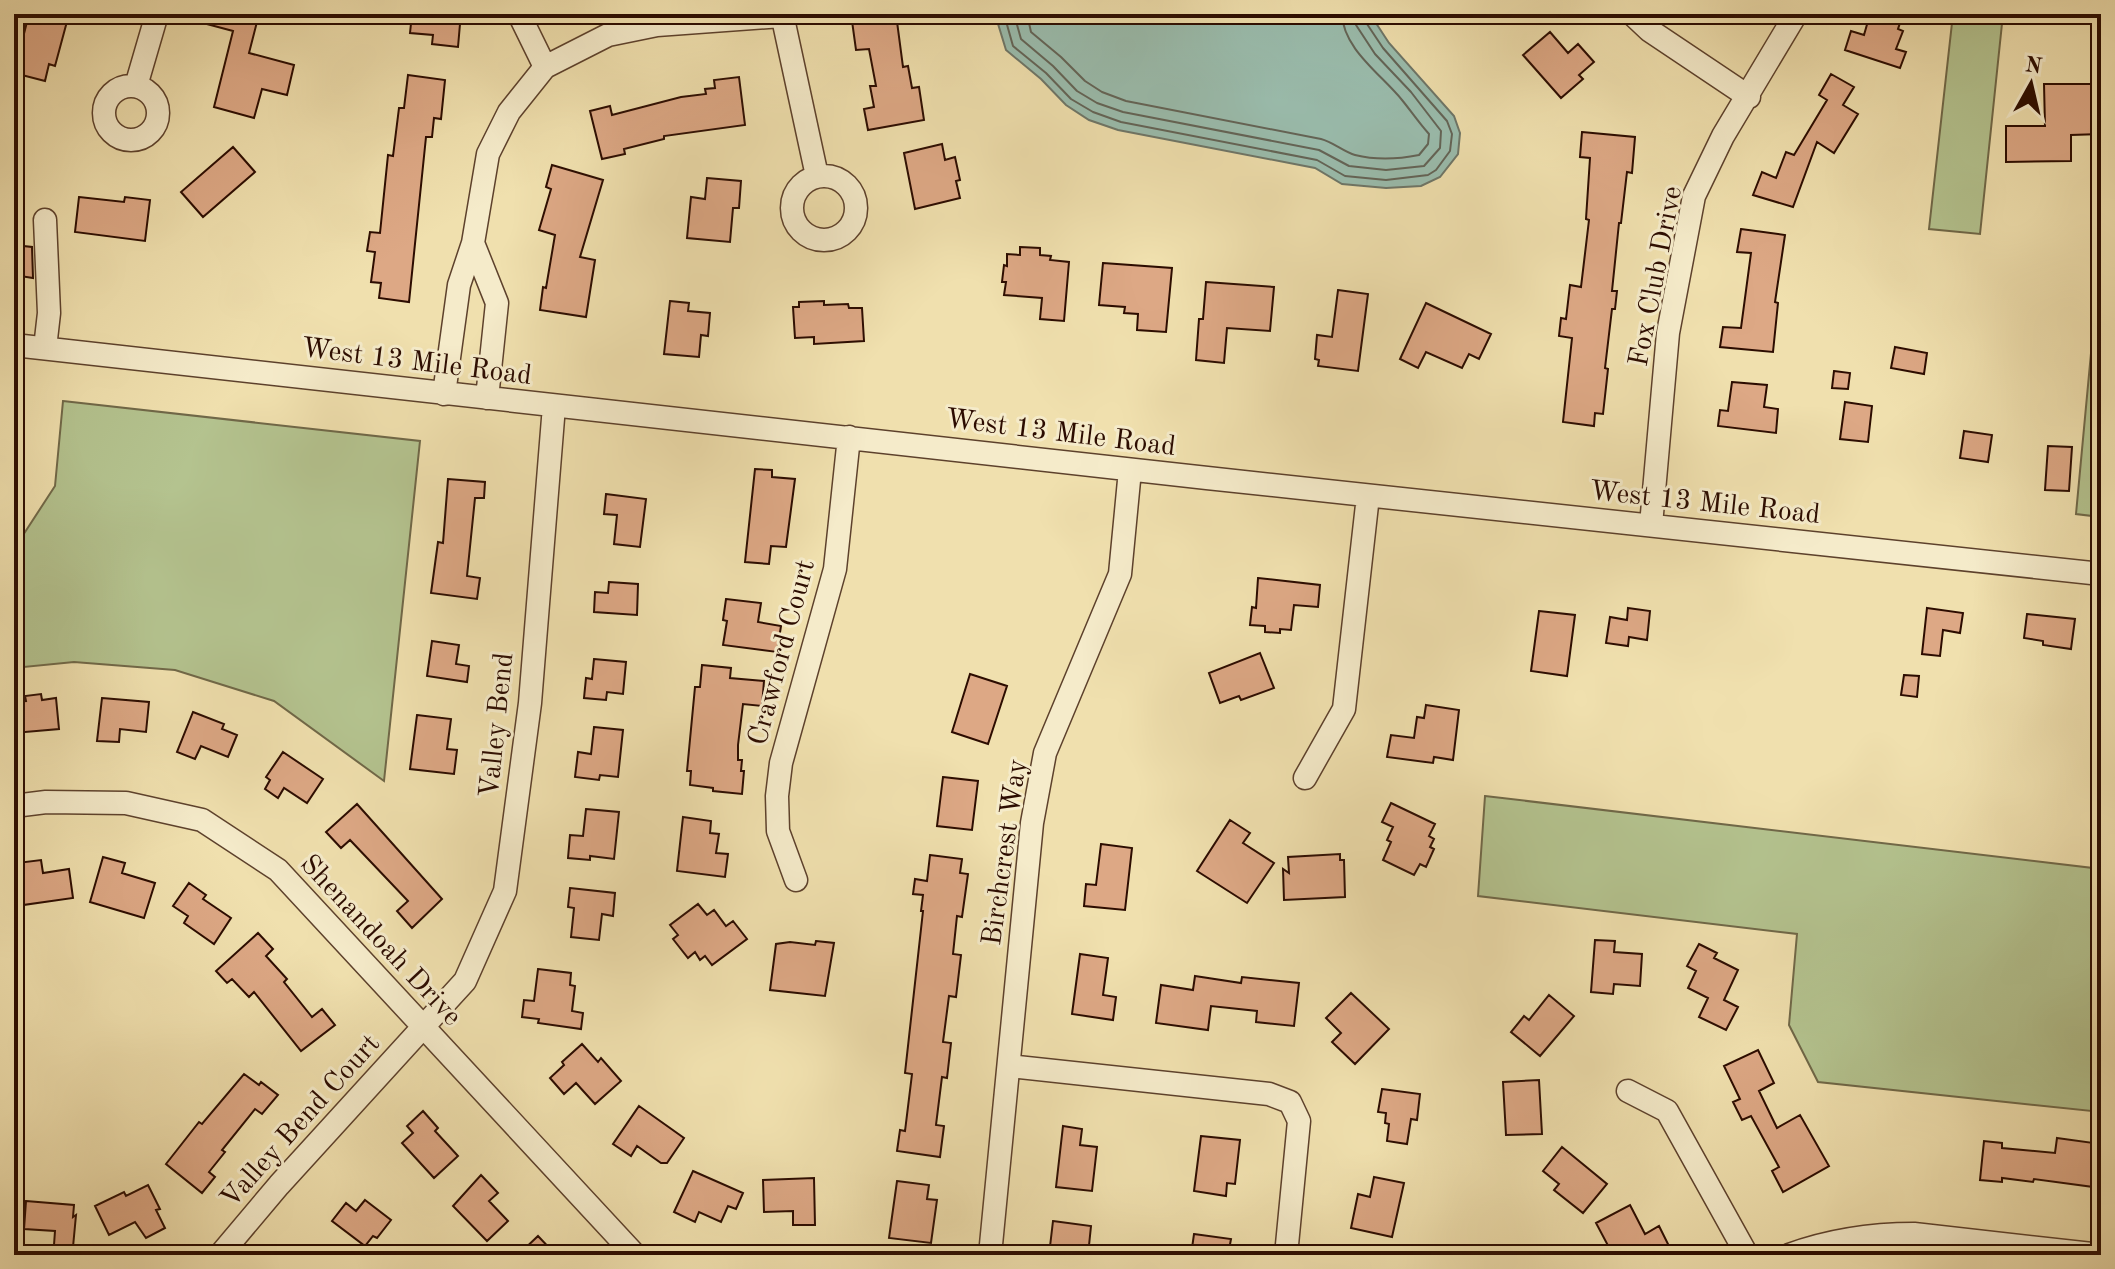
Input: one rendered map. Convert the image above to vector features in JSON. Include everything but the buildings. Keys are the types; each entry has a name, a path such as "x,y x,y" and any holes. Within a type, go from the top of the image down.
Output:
{"street":[{"path":"136,86 157,14"},
{"path":"519,14 545,67"},
{"path":"1632,14 1649,30 1749,97"},
{"name":"Fox Club Drive","path":"1651,525 1668,333 1694,196 1723,136 1796,14"},
{"path":"444,394 459,285 473,243 488,154 509,112 545,67 608,35 645,27 782,15 817,176"},
{"path":"45,220 49,313 45,348"},
{"path":"473,243 497,303 487,398"},
{"name":"West 13 Mile Road","path":"14,345 1130,470 2101,574"},
{"name":"Valley Bend","path":"423,1026 465,981 505,891 530,703 554,406"},
{"name":"Crawford Court","path":"796,880 778,831 777,796 781,763 835,569 849,437"},
{"name":"Birchcrest Way","path":"990,1255 1032,823 1045,753 1120,574 1130,470"},
{"path":"1305,778 1344,709 1368,496"},
{"name":"Shenandoah Drive","path":"14,806 46,802 126,803 202,820 278,870 635,1255"},
{"name":"Valley Bend Court","path":"220,1255 423,1026"},
{"path":"1009,1066 1269,1094 1290,1102 1299,1121 1286,1255"},
{"path":"1628,1091 1667,1111 1747,1255"},
{"path":"1789,1255 1821,1243 1885,1234 1914,1234 2101,1255"}],"green space":[{"path":"1953,14 2003,14 1980,234 1929,229"},
{"path":"2101,246 2101,517 2076,514"},
{"path":"63,401 420,441 384,781 274,701 175,670 74,662 14,668 14,549 55,486"},
{"path":"1485,796 2101,869 2101,1112 1818,1082 1789,1025 1797,934 1478,896"}],"water":[{"path":"995,14 1370,14 1389,43 1454,116 1460,133 1458,154 1440,177 1421,186 1386,188 1342,184 1315,168 1118,130 1089,120 1066,105 1006,50"}]}
